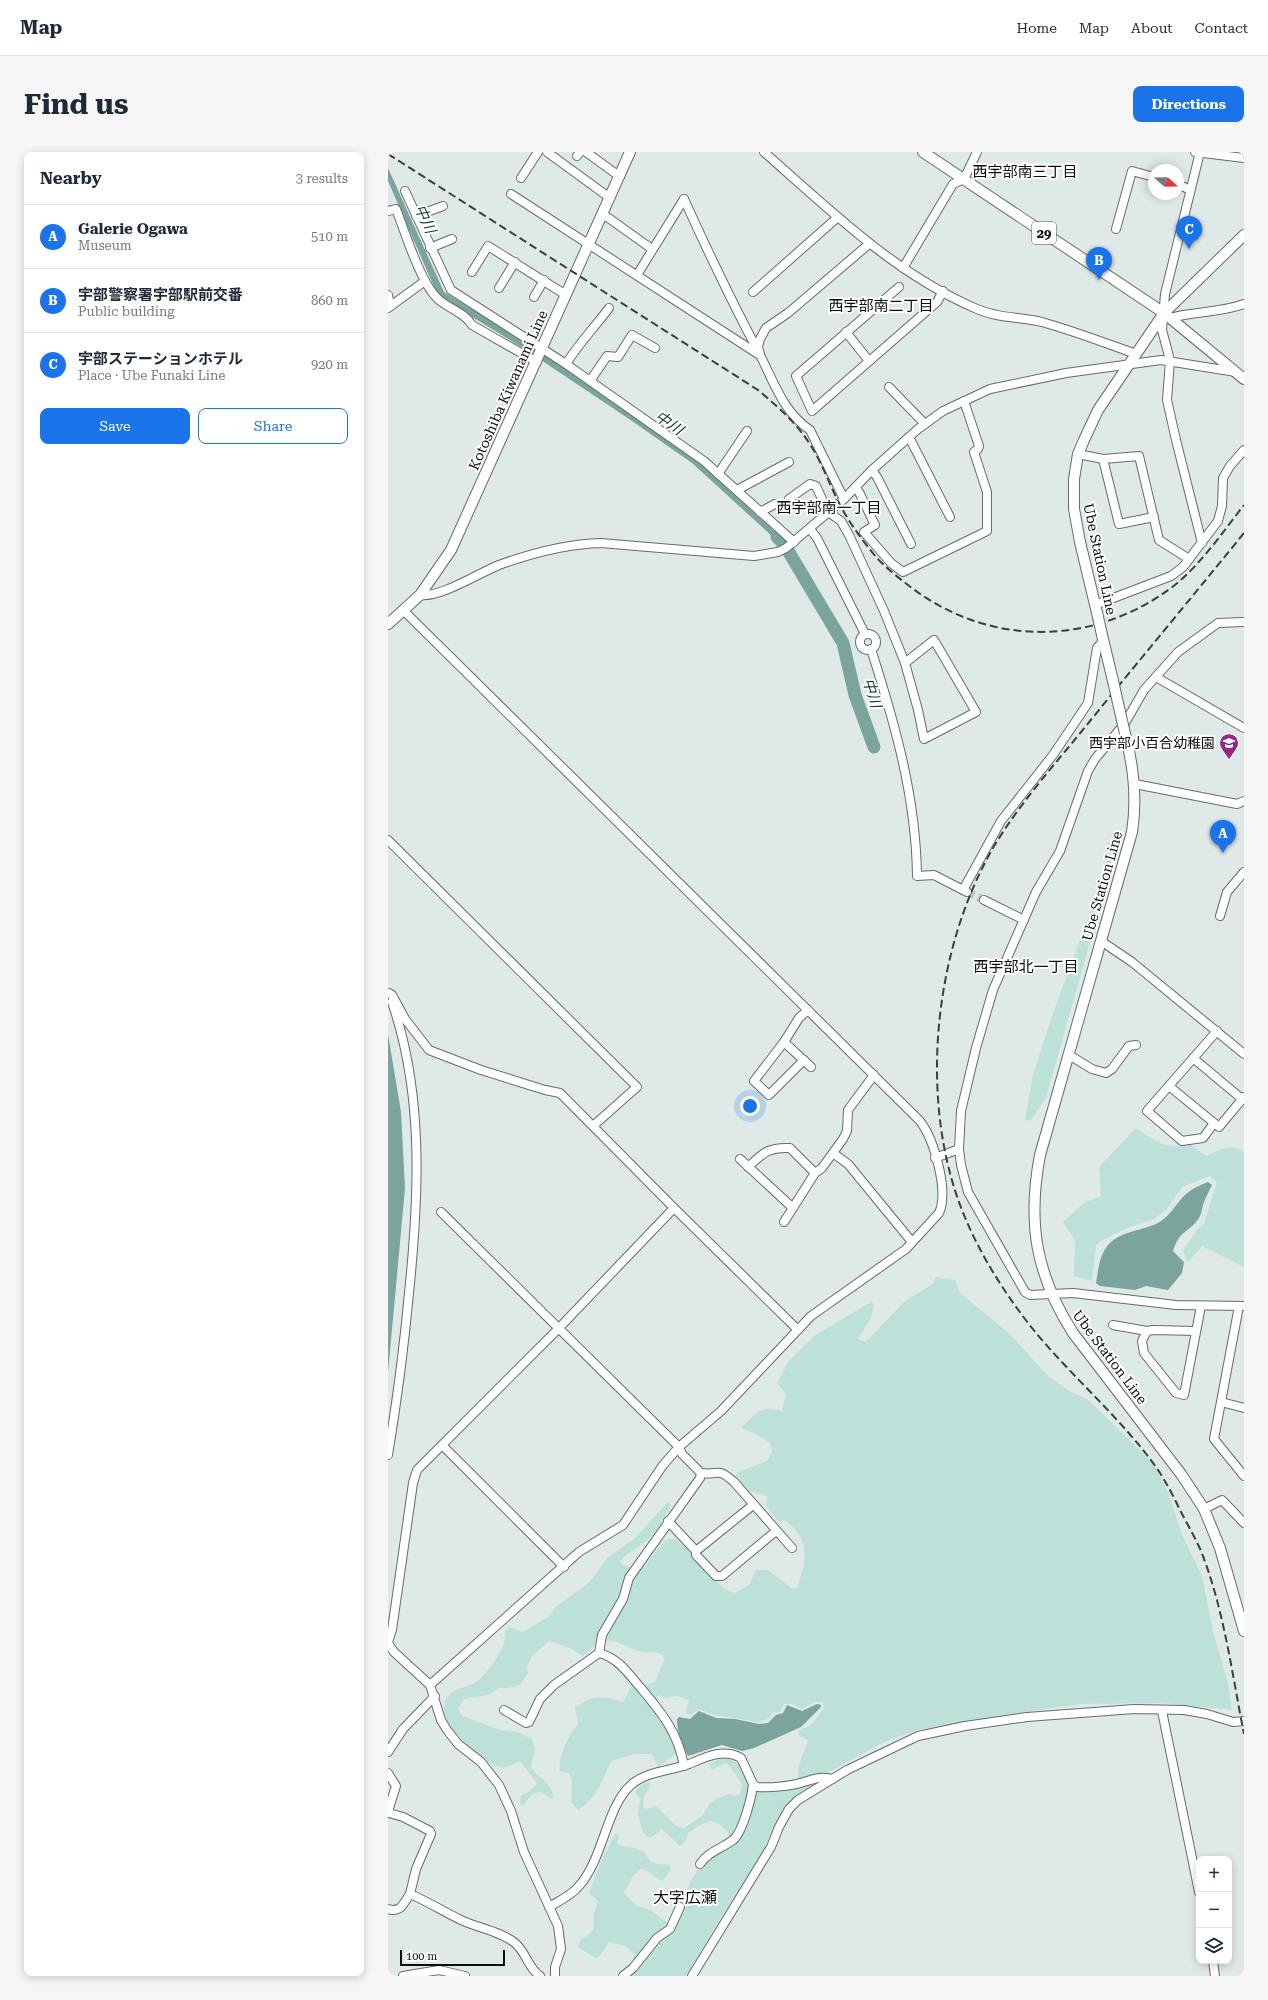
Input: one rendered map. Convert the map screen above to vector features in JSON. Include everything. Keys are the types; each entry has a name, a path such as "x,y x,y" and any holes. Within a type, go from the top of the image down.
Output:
{"main road":[{"name":"Kotoshiba Kiwanami Line","path":"388,624 420,595 451,550 540,356 630,152"},
{"name":"29","path":"923,152 1167,316"},
{"name":"Ube Station Line","path":"1244,235 1167,316 1136,354 1098,410 1078,454 1074,479 1074,509 1080,542 1126,738 1135,784 1134,817 1132,832 1102,941 1040,1155 1034,1191 1035,1237 1044,1277 1051,1293 1073,1334 1181,1474 1204,1510 1220,1548 1244,1631"},
{"path":"1167,316 1244,379"}],"street":[{"path":"521,178 538,152"},
{"path":"547,152 610,198"},
{"path":"586,152 619,176"},
{"path":"764,152 869,244 903,268 943,292 978,310 1011,318 1042,322 1136,354"},
{"path":"903,268 953,184 964,179 977,152"},
{"path":"1202,543 1167,400 1170,360 1162,330 1167,316 1165,294 1198,152 1244,158"},
{"path":"1116,229 1132,171 1148,175"},
{"path":"1184,187 1190,190"},
{"path":"405,191 447,285 451,290 462,300 540,356"},
{"path":"512,194 760,356"},
{"path":"637,275 684,199 712,262 784,404 802,425 810,430 844,499"},
{"path":"416,216 443,206"},
{"path":"388,211 396,209 425,281 437,298 468,318 472,325 540,356 566,364 688,450 737,490 794,542"},
{"path":"603,214 652,249"},
{"path":"753,292 838,217"},
{"path":"430,248 452,239"},
{"path":"760,356 758,347 766,328 788,313 869,244"},
{"path":"472,272 488,246 566,295"},
{"path":"499,288 515,262"},
{"path":"534,297 544,280"},
{"path":"389,307 425,281"},
{"path":"899,287 796,376 812,411 937,302 943,292"},
{"path":"388,295 389,307"},
{"path":"456,310 462,300"},
{"path":"1167,316 1210,313 1244,304"},
{"path":"566,364 579,343 590,333 609,308"},
{"path":"846,332 869,362"},
{"path":"590,381 607,356 618,357 632,335 654,348"},
{"path":"420,595 433,595 498,566 525,556 584,544 601,543 754,556 778,552 794,542 844,499 872,470 925,424 943,411 990,389 1066,372 1170,360 1237,372"},
{"path":"889,387 925,424"},
{"path":"854,488 859,492 875,525 864,532 891,562 903,572 987,531 987,492 974,452 978,450 979,446 964,401"},
{"path":"718,474 747,431"},
{"path":"909,437 950,517"},
{"path":"1095,605 1177,573 1215,526 1220,515 1222,486 1227,471 1244,450"},
{"path":"1078,454 1103,459 1139,456 1159,540 1189,559"},
{"path":"1103,459 1119,524 1154,517"},
{"path":"737,490 789,462"},
{"path":"872,470 877,477 910,544"},
{"path":"789,499 810,484 816,486 828,512 840,521 849,535 884,611 905,663 918,710 924,739 976,712 934,640 905,663"},
{"path":"760,512 775,504"},
{"path":"810,528 817,538 865,634 861,638 860,642 866,649 871,649 894,723 909,786 917,841 917,876 934,875 965,891 1001,821 1053,755 1088,703 1097,648 1103,638"},
{"path":"404,610 926,1128 943,1193 942,1206 935,1219 906,1250 811,1316 721,1411 663,1465 623,1525 579,1552 564,1567 430,1685"},
{"path":"1244,622 1218,623 1206,630 1178,652 1144,690 1125,723 1095,759 1088,771 1060,851 1036,892 993,990 976,1048 961,1111 959,1149 964,1179 973,1201 1025,1292 1030,1295 1073,1292 1176,1305 1242,1306 1214,1439 1244,1476"},
{"path":"1156,677 1244,728"},
{"path":"1135,784 1237,804 1244,800"},
{"path":"388,840 637,1087 593,1126"},
{"path":"1220,916 1226,892 1244,872"},
{"path":"984,900 1024,920"},
{"path":"1102,941 1132,962 1244,1054"},
{"path":"388,992 392,995 406,1019 429,1050 481,1070 545,1090 560,1093 798,1330"},
{"path":"388,992 406,1053 416,1133 417,1174 417,1208 409,1298 388,1455"},
{"path":"804,1060 770,1095 754,1081 784,1042 799,1018 808,1010"},
{"path":"1214,1124 1203,1138 1182,1141 1148,1111 1217,1031"},
{"path":"784,1042 812,1067"},
{"path":"1069,1055 1092,1069 1106,1073 1112,1069 1129,1046 1136,1045"},
{"path":"1169,1086 1219,1127 1243,1098 1193,1058"},
{"path":"784,1222 815,1173 822,1168 843,1139 847,1131 848,1110 874,1075"},
{"path":"748,1167 764,1152 770,1149 790,1148 815,1173"},
{"path":"935,1158 959,1149"},
{"path":"833,1153 848,1164 912,1242"},
{"path":"740,1159 793,1208"},
{"path":"555,1976 555,1967 561,1949 558,1926 524,1852 511,1811 499,1785 481,1762 458,1744 441,1720 435,1696 430,1685 394,1652 388,1642 392,1630 414,1476 417,1470 558,1328 674,1208"},
{"path":"441,1212 680,1448 682,1454 701,1473"},
{"path":"1147,1331 1142,1341 1144,1353 1176,1393 1184,1394 1201,1306"},
{"path":"1113,1325 1147,1331 1196,1331"},
{"path":"1221,1402 1244,1408"},
{"path":"442,1445 564,1567"},
{"path":"701,1473 720,1471 734,1482 792,1548"},
{"path":"504,1710 526,1723 529,1722 540,1699 554,1685 598,1653 602,1635 621,1602 629,1578 642,1561 668,1520 700,1478 701,1473"},
{"path":"1204,1510 1222,1500 1244,1523"},
{"path":"696,1551 753,1505"},
{"path":"668,1520 696,1551 696,1555 716,1576 722,1576 776,1531"},
{"path":"598,1653 617,1660 665,1716 675,1734 684,1766"},
{"path":"388,1752 403,1729 435,1696"},
{"path":"692,1976 771,1847 779,1827 789,1810 798,1800 832,1779 883,1752 918,1736 965,1726 1046,1714 1134,1709 1184,1710 1207,1714 1233,1722 1244,1721"},
{"path":"1162,1710 1196,1877"},
{"path":"549,1907 579,1887 598,1855 621,1798 631,1785 650,1775 684,1766 716,1753 737,1755 741,1758 753,1784 742,1824 735,1839 708,1854 700,1864"},
{"path":"388,1772 396,1786 388,1811 389,1813 403,1817 430,1831 416,1869 410,1894 399,1910 395,1911 388,1909"},
{"path":"753,1784 762,1787 804,1782 815,1778 826,1777 832,1779"},
{"path":"410,1894 461,1920 504,1936 515,1943 521,1949 536,1975"},
{"path":"622,1976 633,1968 657,1938 670,1929 680,1907"},
{"path":"1213,1964 1215,1976"},
{"path":"403,1976 439,1970 465,1976"}],"shaded area":[{"path":"388,168 444,292 551,358 700,463 787,543 784,547 692,463 523,348 438,296 388,181"},
{"path":"1117,836 1107,881 1046,1098 1030,1121 1025,1119 1033,1075 1051,1019 1098,891 1105,868 1108,844"},
{"path":"388,1034 401,1112 405,1188 388,1373"},
{"path":"1136,1128 1156,1141 1167,1145 1191,1145 1206,1156 1225,1148 1239,1149 1244,1152 1244,1267 1202,1246 1188,1262 1183,1251 1196,1231 1204,1224 1217,1182 1210,1176 1182,1187 1166,1210 1154,1219 1127,1228 1096,1245 1092,1281 1074,1276 1075,1240 1063,1222 1084,1203 1101,1196 1099,1167"},
{"path":"1208,1182 1212,1185 1204,1202 1200,1216 1182,1235 1173,1251 1184,1262 1182,1273 1168,1290 1146,1286 1135,1290 1100,1286 1096,1283 1102,1256 1111,1242 1130,1232 1152,1226 1162,1221 1182,1198 1197,1187"},
{"path":"936,1277 955,1280 960,1293 1010,1334 1048,1376 1071,1392 1087,1399 1153,1463 1169,1495 1183,1537 1202,1576 1213,1631 1228,1684 1232,1710 1163,1703 1079,1704 1000,1716 938,1728 920,1729 884,1742 829,1772 810,1777 811,1786 783,1812 771,1832 761,1857 721,1917 686,1976 628,1976 632,1973 634,1954 626,1946 609,1942 599,1957 595,1958 578,1947 581,1939 588,1936 594,1928 594,1914 598,1901 589,1893 602,1859 616,1833 619,1835 617,1845 635,1848 644,1852 650,1861 656,1864 670,1865 670,1871 662,1881 642,1868 633,1876 624,1893 637,1906 650,1910 669,1924 680,1913 688,1887 697,1872 716,1855 727,1848 729,1834 720,1824 711,1821 698,1826 688,1833 686,1840 680,1846 662,1829 650,1838 643,1833 638,1814 640,1798 635,1792 640,1786 648,1782 651,1784 644,1797 643,1807 646,1809 656,1806 676,1826 684,1828 703,1815 709,1804 718,1798 729,1794 735,1796 740,1794 742,1784 736,1774 726,1763 712,1770 709,1764 717,1760 729,1759 734,1761 742,1768 759,1790 774,1792 799,1787 798,1768 808,1740 799,1736 798,1731 812,1724 824,1708 823,1702 815,1702 801,1709 794,1704 784,1704 780,1712 773,1713 768,1719 758,1722 714,1715 699,1709 690,1715 686,1712 689,1700 676,1696 666,1698 659,1695 652,1707 664,1719 677,1753 658,1767 652,1754 634,1754 611,1761 602,1782 594,1795 578,1810 571,1802 572,1781 569,1773 559,1771 561,1757 565,1746 570,1735 578,1724 575,1708 581,1703 592,1698 609,1698 623,1702 633,1683 645,1685 655,1682 665,1658 660,1653 638,1651 616,1642 607,1641 597,1644 583,1656 570,1648 549,1641 532,1656 527,1666 528,1673 520,1685 509,1688 499,1688 488,1695 464,1699 458,1708 462,1716 500,1730 518,1732 532,1739 535,1748 531,1767 550,1787 554,1798 551,1799 547,1795 539,1792 533,1794 524,1805 520,1804 521,1795 529,1792 537,1783 520,1761 506,1767 494,1766 469,1747 453,1730 447,1721 444,1711 445,1702 453,1691 473,1684 479,1680 503,1647 505,1631 510,1627 523,1632 548,1617 557,1606 586,1585 593,1578 607,1558 634,1539 668,1502 671,1505 663,1520 650,1537 620,1562 625,1566 644,1568 660,1546 668,1539 676,1539 710,1571 717,1582 726,1590 735,1593 749,1585 756,1570 768,1570 791,1588 797,1588 804,1559 803,1543 799,1535 785,1520 778,1522 766,1505 767,1496 747,1490 735,1477 738,1472 767,1461 772,1452 770,1443 754,1433 741,1428 755,1414 763,1410 774,1409 782,1411 786,1394 777,1383 789,1361 814,1336 871,1302 874,1304 871,1318 858,1339 866,1342 905,1301 933,1284"},
{"path":"817,1704 821,1705 821,1707 801,1727 754,1748 742,1751 722,1745 688,1756 678,1729 677,1719 679,1717 690,1719 699,1711 716,1718 735,1719 759,1724 768,1723 776,1715 783,1713 787,1705 802,1711"}],"waterway":[{"path":"1237,152 1244,153"},
{"name":"中川","path":"777,537 784,544 843,643 855,695 874,747"}],"tunnel":[{"path":"967,892 984,900"}],"railway":[{"path":"388,154 758,390 787,416 806,438 819,459 845,514 862,540 880,561 908,585 939,605 971,620 1005,629 1039,632 1073,629 1107,621 1140,607 1171,588 1182,579 1210,549 1244,505"},
{"path":"1244,533 1041,780 996,843 977,880 961,919 949,960 937,1047 938,1090 942,1132 950,1173 962,1211 970,1229 999,1282 1022,1315 1052,1351 1132,1437 1152,1461 1168,1487 1199,1546 1209,1573 1222,1619 1244,1734"}],"place":[{"name":"宇部ステーションホテル","path":"1189,249"},
{"name":"宇部警察署宇部駅前交番","path":"1099,280"},
{"name":"西宇部小百合幼稚園","path":"1229,760"},
{"name":"Galerie Ogawa","path":"1223,853"}],"district":[{"name":"西宇部南三丁目","path":"1025,172"},
{"name":"西宇部南二丁目","path":"881,306"},
{"name":"西宇部南一丁目","path":"829,508"},
{"name":"西宇部北一丁目","path":"1026,967"},
{"name":"大字広瀬","path":"685,1897"}]}
